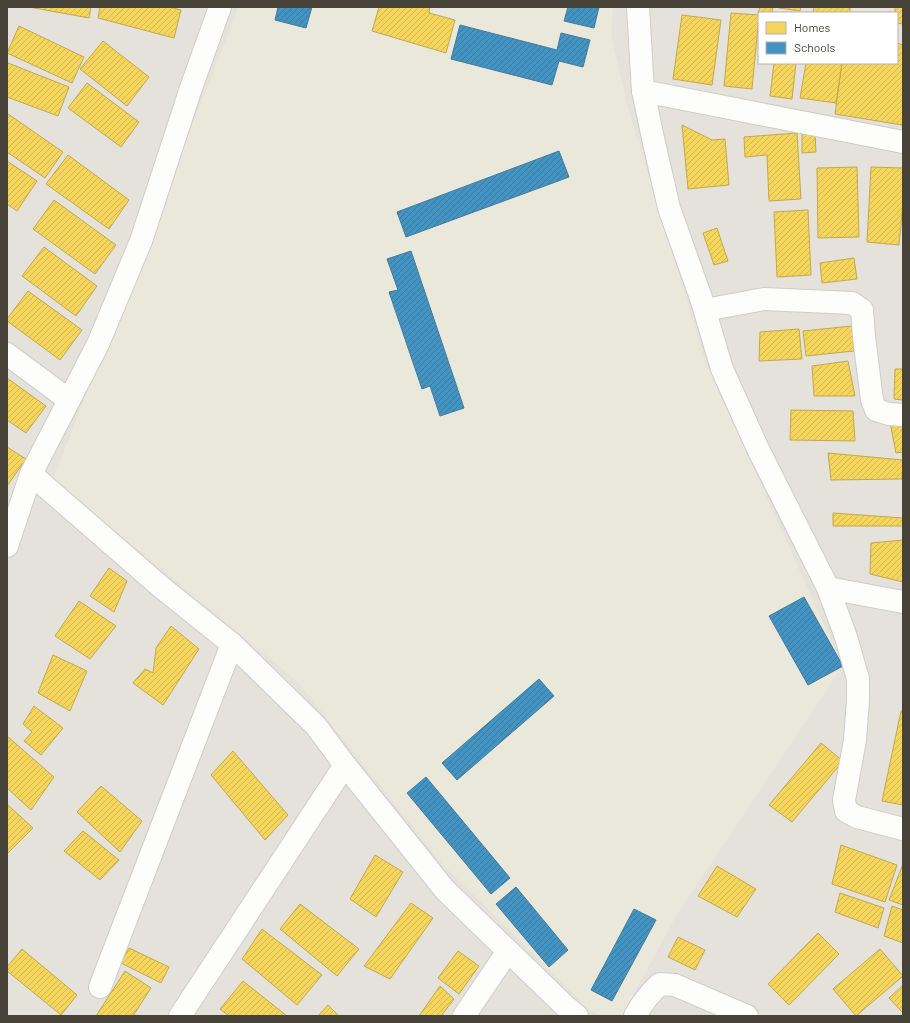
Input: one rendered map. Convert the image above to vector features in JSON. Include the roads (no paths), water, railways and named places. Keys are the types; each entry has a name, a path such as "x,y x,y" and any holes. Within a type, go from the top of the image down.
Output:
{"street":[{"path":"7,546 31,474 98,344 141,241 191,88 220,7"},
{"path":"638,7 643,91 669,208 705,310 722,369 758,448 828,588 846,637 858,680 855,740 844,800 846,811 857,817 903,830"},
{"path":"643,91 903,142"},
{"path":"705,310 764,299 852,303 862,310 872,400 876,410 889,414 903,415"},
{"path":"7,354 69,400"},
{"path":"31,474 161,587 232,644 316,726 345,765 445,890 564,1006 577,1016"},
{"path":"828,588 903,602"},
{"path":"100,987 232,644"},
{"path":"180,1016 345,765"},
{"path":"464,1016 508,951"},
{"path":"635,1016 651,992 660,984 675,986 747,1016"}]}
